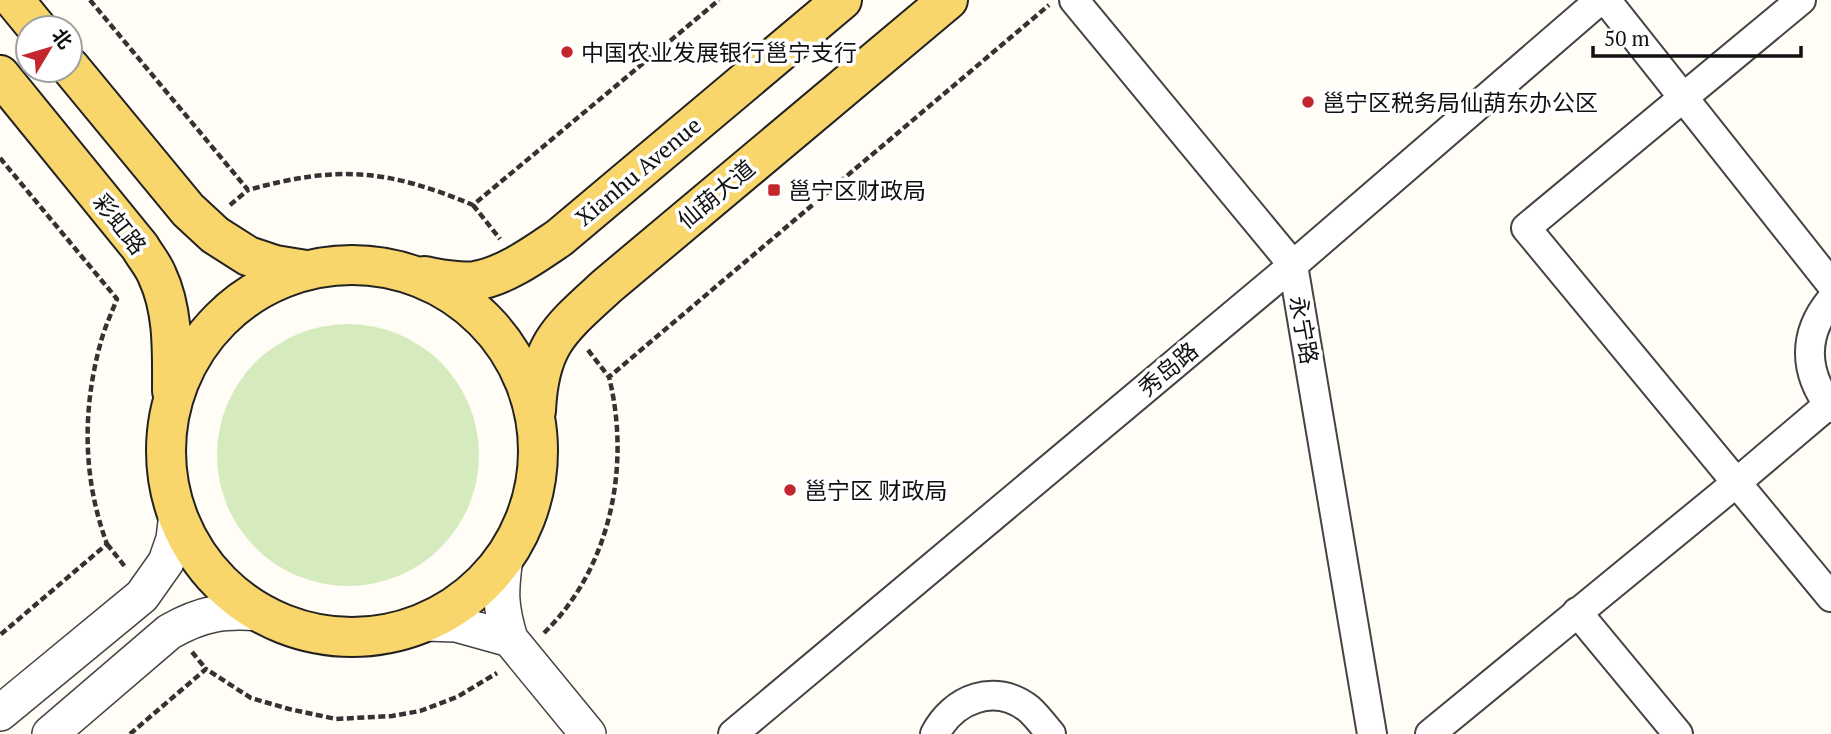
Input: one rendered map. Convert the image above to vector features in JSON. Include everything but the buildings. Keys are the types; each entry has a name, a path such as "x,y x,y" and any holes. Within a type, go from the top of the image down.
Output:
{"main road":[{"path":"14,0 26,14"},
{"name":"Xianhu Avenue","path":"408,273 455,282 475,281 497,274 528,258 559,237 842,0"},
{"name":"仙葫大道","path":"536,420 537,385 544,360 555,337 566,323 947,0"},
{"name":"彩虹路","path":"0,75 140,247 157,275 166,302 171,338 172,402"},
{"path":"84,84 188,210 215,235 248,256 275,265 306,270"},
{"path":"357,264 408,273 445,290 478,314 505,345 524,381 536,420 538,449 537,478 530,506 520,533 505,558 470,596 448,611 425,623 384,635 342,637 301,630 261,613 226,587 197,553 177,513 168,477 166,439 172,402 186,366 208,332 236,305 269,284 306,270 331,265 357,264"}],"street":[{"name":"永宁路","path":"1074,0 1293,265 1373,734"},
{"name":"秀岛路","path":"733,734 1293,265 1600,0"},
{"path":"1606,0 1831,284"},
{"path":"1801,0 1526,228 1831,597"},
{"path":"1430,734 1829,407 1819,392 1810,366 1810,338 1820,313 1831,300"},
{"path":"0,713 142,596 166,562 174,539 177,513"},
{"path":"505,558 500,587 501,611 516,647 588,734"},
{"path":"50,734 169,632 190,620 233,611 261,613"},
{"path":"1577,612 1678,734"},
{"path":"425,623 456,624 516,647"},
{"path":"935,734 942,720 957,706 974,698 993,696 1012,699 1029,709 1051,734"}],"path":[{"path":"90,0 248,190 293,178 338,173 362,174 385,176 430,187 473,205 719,0"},
{"path":"130,734 206,670 251,698 336,719 361,719 420,711 457,697 491,678 516,647 552,625 577,593 596,557 609,519 617,478 618,432 609,377 1055,0"},
{"path":"0,158 117,299 100,344 90,392 86,438 90,485 96,515 107,544 0,635"}],"green space":[{"path":"335,324 361,324 386,329 410,339 441,362 464,393 474,417 479,455 474,493 464,517 441,548 410,571 386,581 361,586 335,586 310,581 286,571 265,557 246,538 232,517 222,493 217,468 217,442 222,417 232,393 246,372 265,353 286,339 310,329"}],"place":[{"name":"中国农业发展银行邕宁支行","path":"567,52"},
{"name":"邕宁区税务局仙葫东办公区","path":"1308,102"},
{"name":"邕宁区财政局","path":"774,190"},
{"name":"邕宁区 财政局","path":"790,490"}]}
